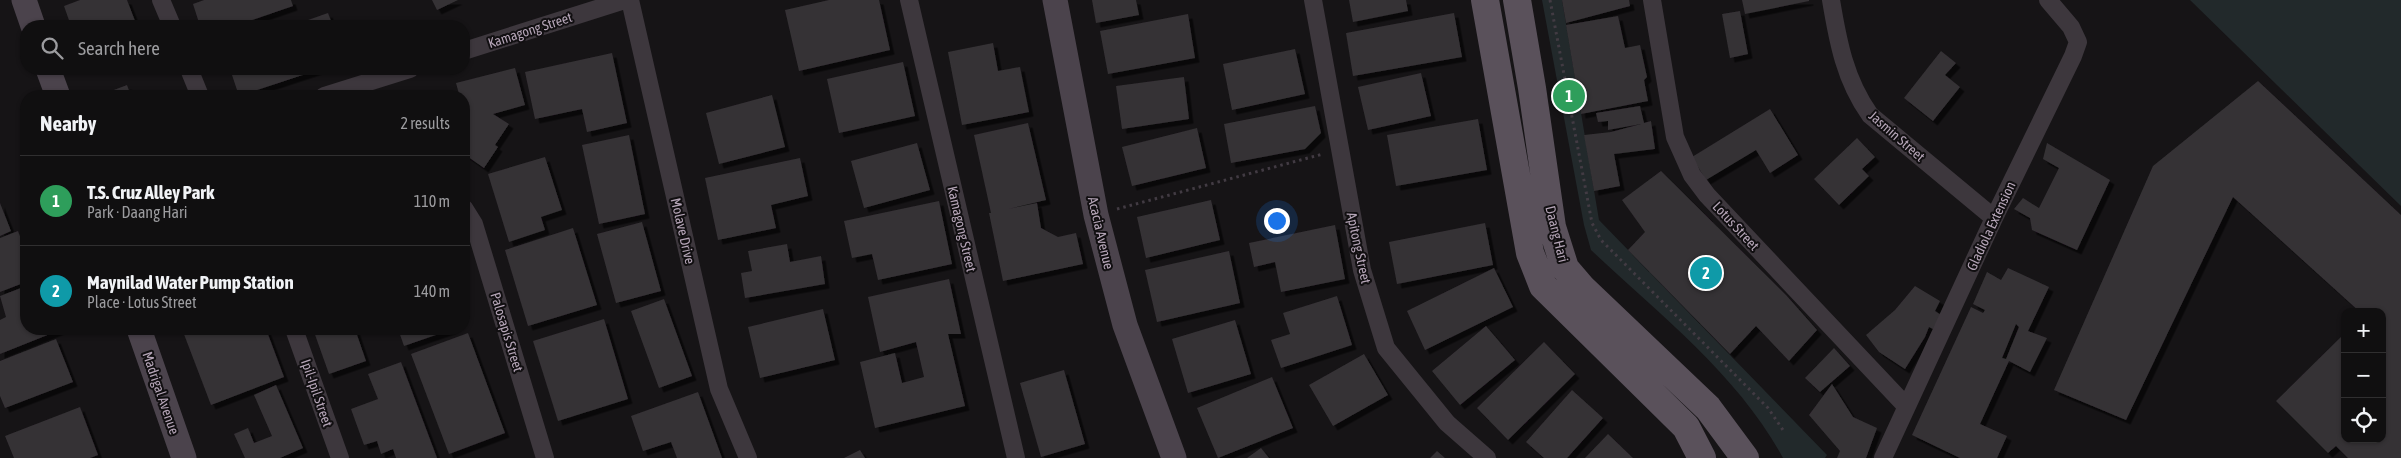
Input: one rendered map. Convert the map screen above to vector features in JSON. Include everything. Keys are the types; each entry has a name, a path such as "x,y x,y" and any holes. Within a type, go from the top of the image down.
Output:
{"main road":[{"name":"Daang Hari","path":"1485,0 1530,253 1544,286 1686,427 1701,457"},
{"name":"Daang Hari","path":"1517,0 1552,227 1565,268 1583,289 1708,408 1745,458"}],"street":[{"path":"24,0 31,20"},
{"path":"161,0 169,20"},
{"name":"Kamagong Street","path":"470,50 624,0"},
{"name":"Molave Drive","path":"630,0 719,389 748,458"},
{"name":"Kamagong Street","path":"909,0 1016,458"},
{"name":"Acacia Avenue","path":"1056,0 1096,214 1124,325 1174,458"},
{"name":"Apitong Street","path":"1313,0 1362,270 1386,348 1447,423 1487,458"},
{"name":"Lotus Street","path":"1652,0 1675,137 1692,174 1707,195 1906,406"},
{"name":"Jasmin Street","path":"1830,0 1839,49 1847,74 1857,98 1870,116 1994,218"},
{"name":"Gladiola Extension","path":"1883,458 1994,218 2073,56 2078,42 2071,27 2048,0"},
{"path":"50,75 56,90"},
{"path":"191,75 198,90"},
{"path":"343,90 391,75"},
{"name":"Palosapis Street","path":"470,218 474,224 544,458"},
{"name":"Madrigal Avenue","path":"141,335 184,458"},
{"name":"Ipil-Ipil Street","path":"296,335 340,458"},
{"path":"1701,457 1729,434"}],"path":[{"path":"1550,0 1592,223 1601,240 1768,408 1785,433"},
{"path":"1096,214 1341,149"}],"shaded area":[{"path":"1542,0 1562,0 1599,220 1827,455 1825,458 1783,458 1765,428 1721,373 1670,322 1591,250 1584,225"},
{"path":"2190,0 2401,0 2401,206"}],"building":[{"path":"80,0 127,0 135,20 69,20 64,6"},
{"path":"204,0 291,0 293,6 252,20 198,20 193,4"},
{"path":"432,0 458,0 437,10"},
{"path":"829,0 879,0 890,50 799,71 785,10"},
{"path":"1092,0 1136,0 1139,15 1096,23"},
{"path":"1349,0 1406,0 1408,11 1353,22"},
{"path":"1562,0 1629,0 1630,6 1566,23"},
{"path":"1742,0 1809,0 1809,1 1745,14"},
{"path":"1740,11 1748,54 1730,58 1722,14"},
{"path":"328,13 331,20 308,20"},
{"path":"1454,13 1462,57 1353,76 1346,33"},
{"path":"1188,14 1195,58 1108,74 1100,31"},
{"path":"1618,16 1625,48 1640,45 1647,77 1644,80 1648,101 1581,114 1566,25"},
{"path":"993,43 998,71 1020,67 1029,112 962,125 948,52"},
{"path":"1295,49 1305,94 1232,110 1223,64"},
{"path":"1941,51 1956,63 1945,75 1960,87 1933,121 1904,98"},
{"path":"612,53 627,123 587,132 582,109 535,119 525,72"},
{"path":"903,62 915,116 839,133 827,79"},
{"path":"515,68 525,105 493,114 509,124 495,145 498,147 484,168 470,158 470,90 458,90 456,83"},
{"path":"1421,73 1431,116 1368,130 1358,87"},
{"path":"232,75 303,75 257,90 237,90"},
{"path":"1184,77 1189,119 1122,129 1116,86"},
{"path":"2258,81 2401,215 2401,458 2348,458 2336,446 2328,453 2276,401 2341,337 2341,443 2386,443 2386,308 2356,308 2233,197 2126,420 2054,390 2153,166"},
{"path":"127,85 129,90 114,90"},
{"path":"772,95 785,147 719,164 706,113"},
{"path":"1315,106 1321,133 1305,149 1231,163 1224,124"},
{"path":"1640,106 1644,123 1651,121 1655,149 1614,154 1620,186 1594,191 1584,135 1611,132 1641,124 1608,130 1608,121 1598,122 1596,113"},
{"path":"1770,109 1798,155 1770,173 1756,150 1706,180 1692,157"},
{"path":"1478,119 1487,170 1396,186 1387,135"},
{"path":"1028,123 1046,200 1008,209 1037,203 1041,228 1058,237 1076,233 1083,264 1003,281 974,135"},
{"path":"1197,128 1206,168 1132,186 1122,147"},
{"path":"629,135 645,214 599,224 582,145"},
{"path":"1857,138 1875,157 1862,169 1869,176 1839,205 1814,179"},
{"path":"917,143 930,190 864,208 851,161"},
{"path":"2047,143 2110,180 2077,250 2032,230 2030,218 2014,209 2023,198 2039,208 2059,168 2043,159"},
{"path":"545,157 562,210 541,217 545,230 509,242 488,174"},
{"path":"800,158 808,196 771,205 776,228 718,240 705,178"},
{"path":"1661,171 1786,295 1817,330 1789,361 1756,326 1730,354 1628,250 1645,232 1622,200"},
{"path":"1211,200 1220,240 1146,258 1137,217"},
{"path":"939,201 952,264 878,280 872,254 852,258 844,221"},
{"path":"0,203 11,231 0,236"},
{"path":"642,222 661,291 616,303 597,234"},
{"path":"1485,223 1493,265 1397,284 1389,242"},
{"path":"1335,225 1345,279 1281,292 1275,262 1254,267 1249,243"},
{"path":"573,228 597,305 528,326 505,250"},
{"path":"18,231 20,236 20,284 0,292 0,238"},
{"path":"787,244 790,262 821,256 825,284 745,298 741,273 752,271 748,251"},
{"path":"1229,251 1240,303 1157,322 1145,270"},
{"path":"1494,268 1513,307 1425,350 1407,311"},
{"path":"2008,268 2049,287 2028,331 2047,338 2030,372 2009,361 1980,424 2007,436 1997,458 1960,458 1912,435 1971,307 1983,313 1985,310 1973,304 1987,272 2001,280","holes":["2016,324 2019,327 2006,359 2002,358"]},
{"path":"949,279 961,334 948,334 965,406 875,428 860,362 895,353 902,383 924,377 916,342 880,352 868,297"},
{"path":"1915,286 1940,301 1935,311 1941,315 1933,329 1929,327 1905,369 1879,352 1866,335 1895,310"},
{"path":"20,288 20,335 48,335 0,354 0,320 6,317 0,296"},
{"path":"1337,296 1352,345 1281,368 1271,340 1290,334 1283,313"},
{"path":"664,299 692,376 659,388 631,311"},
{"path":"823,309 835,360 760,378 748,327"},
{"path":"604,319 628,399 558,421 533,341"},
{"path":"1235,320 1251,374 1188,393 1172,339"},
{"path":"1486,326 1515,360 1460,405 1432,371"},
{"path":"184,335 268,335 284,377 211,405"},
{"path":"315,335 357,335 366,361 329,374"},
{"path":"400,335 436,335 404,346"},
{"path":"463,335 469,335 505,433 449,454 411,354"},
{"path":"56,339 73,382 5,408 0,396 0,361"},
{"path":"1544,342 1575,374 1508,440 1477,408"},
{"path":"1834,348 1850,366 1820,392 1805,378"},
{"path":"1364,354 1388,395 1333,426 1309,385"},
{"path":"401,362 437,458 396,458 393,449 381,454 377,441 364,445 351,409 378,399 368,374"},
{"path":"1064,370 1085,444 1041,457 1020,383"},
{"path":"1272,377 1293,428 1218,458 1197,408"},
{"path":"1832,384 1853,417 1877,428 1866,458 1837,458 1840,451 1809,415"},
{"path":"276,385 303,448 280,458 245,458 234,434 248,428 254,443 272,436 254,395"},
{"path":"1572,390 1603,418 1567,458 1544,458 1526,442"},
{"path":"698,392 722,458 677,458 671,442 643,451 631,416"},
{"path":"80,407 98,455 90,458 14,458 5,436"},
{"path":"1608,434 1633,458 1585,458"},
{"path":"1261,448 1269,458 1247,458"},
{"path":"860,450 865,458 844,458"},
{"path":"1437,451 1445,458 1430,458"}],"place":[{"name":"T.S. Cruz Alley Park","path":"1569,96"},
{"name":"Maynilad Water Pump Station","path":"1706,273"}]}
